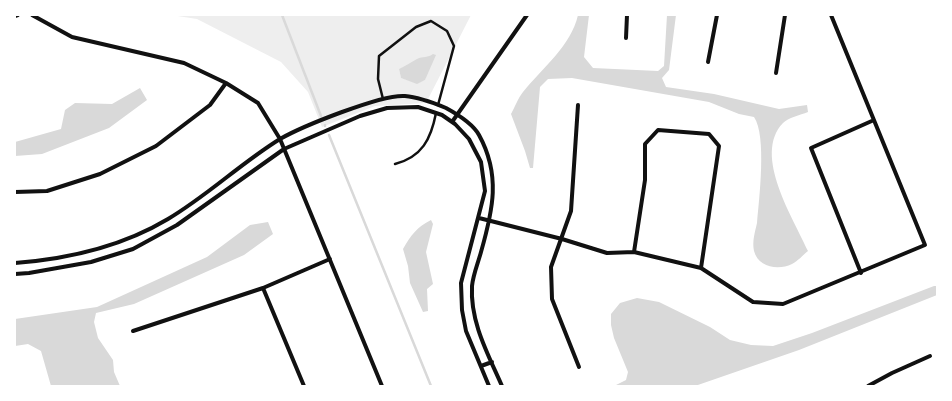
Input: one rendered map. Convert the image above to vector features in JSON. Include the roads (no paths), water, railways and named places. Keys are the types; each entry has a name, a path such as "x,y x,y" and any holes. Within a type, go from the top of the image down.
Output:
{"street":[{"path":"32,15 72,37 184,63 226,83 258,103 280,139 382,386"},
{"path":"452,122 527,15"},
{"path":"626,38 627,15"},
{"path":"708,62 717,15"},
{"path":"776,73 785,15"},
{"path":"479,218 562,239 607,253 634,252 701,268 753,302 783,304 861,273 925,245 831,15"},
{"path":"15,192 46,191 100,174 156,146 210,105 226,83"},
{"path":"15,263 64,257 119,242 168,219 280,139 344,111 383,99 404,96 438,104 457,114 478,133 492,167 494,192 490,221 472,285 474,318 502,386"},
{"path":"383,99 387,108"},
{"path":"436,113 438,104"},
{"path":"578,105 571,210 551,267 552,299 579,367"},
{"path":"15,274 30,273 91,262 133,248 177,225 284,149 349,121 387,108 418,107 436,113 452,122 469,140 481,162 485,191 461,283 462,310 466,331 490,386"},
{"path":"344,111 349,121"},
{"path":"861,273 811,148 874,120"},
{"path":"634,252 645,180 645,144 658,130 709,134 719,146 701,268"},
{"path":"119,242 123,252"},
{"path":"133,331 263,288 330,259"},
{"path":"263,288 304,386"},
{"path":"868,386 902,368 930,356"},
{"path":"481,366 492,362"}],"lane":[{"path":"383,99 378,79 379,56 416,27 431,21 448,31 454,46 438,104"},
{"path":"395,164 415,156 422,148 434,124 436,113"}],"waterway":[{"path":"282,15 321,116"},
{"path":"329,135 431,386"}]}
